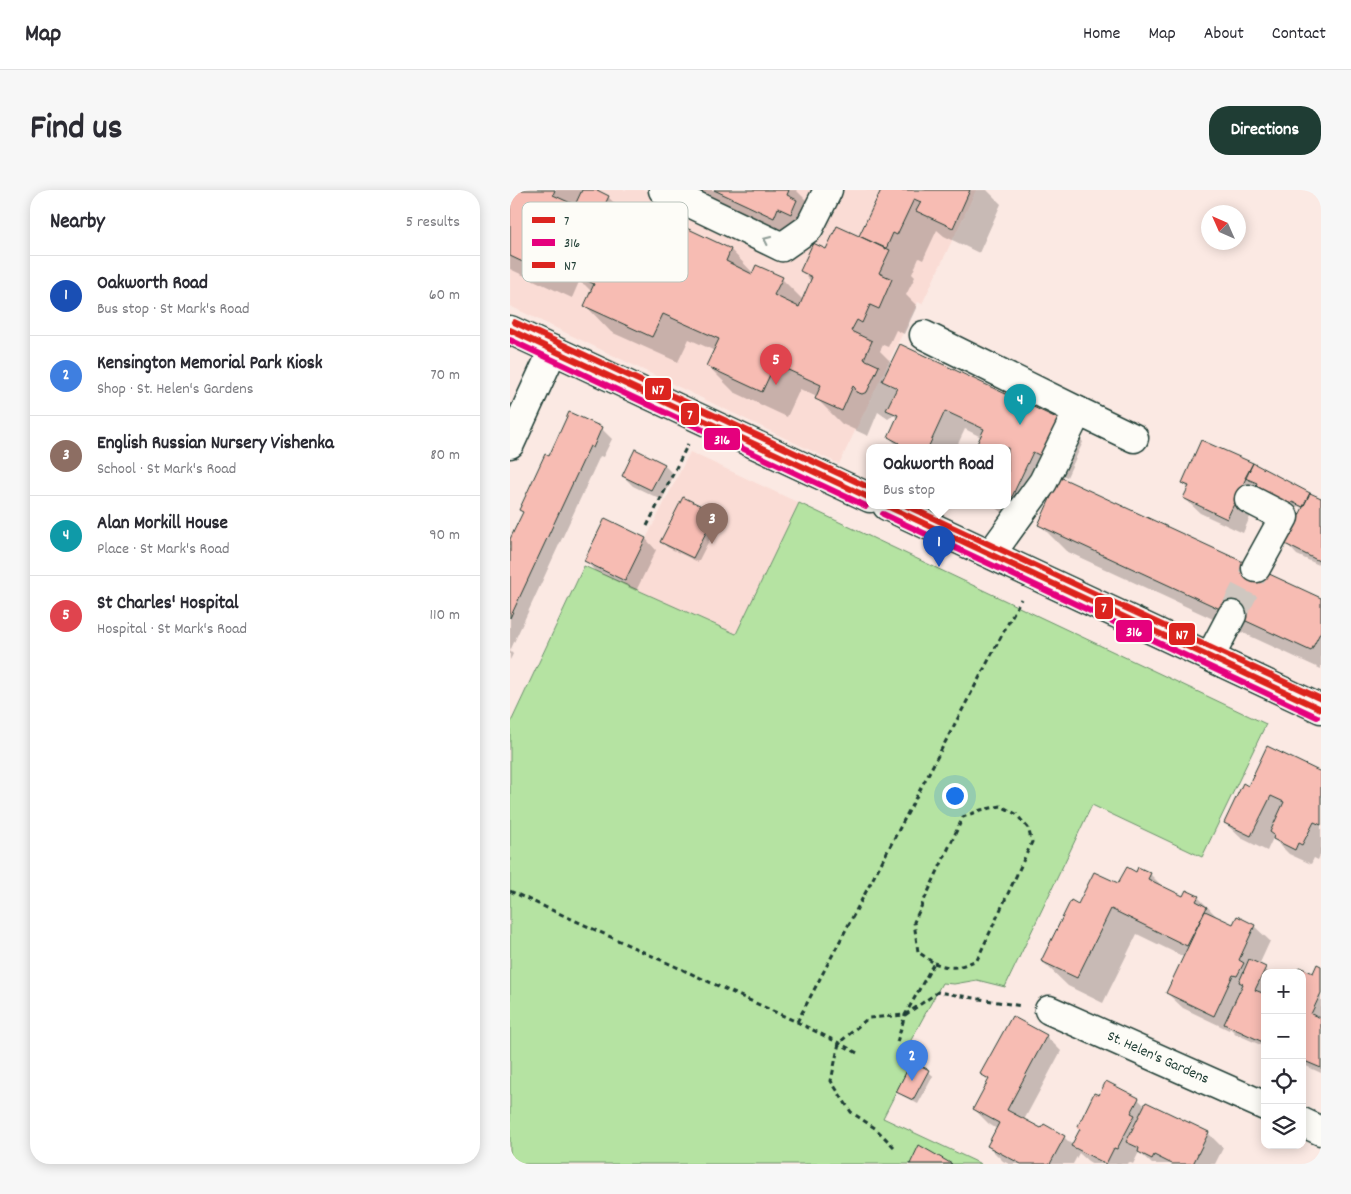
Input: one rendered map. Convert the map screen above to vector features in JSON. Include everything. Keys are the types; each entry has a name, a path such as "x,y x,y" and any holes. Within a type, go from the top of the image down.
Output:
{"street":[{"path":"663,190 782,246 809,228 828,190"},
{"path":"510,330 866,496"},
{"path":"924,335 1134,438"},
{"path":"510,444 553,350"},
{"path":"991,554 1043,482 1078,411"},
{"path":"1249,499 1284,517 1256,568"},
{"path":"894,509 1321,708"},
{"path":"1210,657 1232,615"},
{"name":"St. Helen's Gardens","path":"1049,1010 1261,1104"},
{"path":"1306,1124 1321,1131"}],"path":[{"path":"648,526 701,419"},
{"path":"797,1022 1018,607 1032,574"},
{"path":"1000,806 1016,814 1028,828 1032,842 977,960 950,968 934,963 918,952 914,922 963,818 981,810 1000,806"},
{"path":"510,891 797,1022 858,1054"},
{"path":"897,1042 905,1015 934,963"},
{"path":"894,1147 875,1128 851,1112 831,1081 839,1043 868,1018 905,1015 938,992 1049,1010"}],"shaded area":[{"path":"510,190 976,190 922,304 918,302 839,464 510,306"},
{"path":"690,452 799,503 736,634 623,584"}],"green space":[{"path":"799,503 1266,724 1202,857 1092,805 1005,987 977,980 954,984 942,983 911,1040 912,1061 883,1118 981,1164 510,1164 510,724 584,566 736,634"}],"building":[{"path":"510,190 555,190 553,195 568,202 522,202 522,262 510,256"},
{"path":"582,190 597,190 609,196 606,202 576,202"},
{"path":"714,190 789,190 787,195 797,200 791,214 778,208 774,218"},
{"path":"881,190 970,190 953,228 916,211 921,202 914,199 897,235 893,233 886,249 859,236"},
{"path":"837,226 890,250 879,273 892,279 879,309 870,305 862,323 857,320 851,331 872,341 864,359 879,366 867,392 862,394 856,392 853,386 842,411 815,399 821,385 775,364 762,392 706,366 719,339 663,314 652,337 584,306 594,284 590,282 688,282 688,229 731,249 726,261 752,274 756,265 783,277 774,295 799,307 812,277 800,271 813,243 826,249"},
{"path":"900,344 1065,422 1047,459 1033,452 1011,499 1011,444 977,444 984,429 945,411 930,444 899,444 888,437 898,415 886,410 897,388 882,381"},
{"path":"569,412 602,427 593,448 590,446 510,618 510,539 523,512 519,510 545,454 549,456"},
{"path":"1201,440 1253,463 1227,519 1183,498 1189,486 1182,483"},
{"path":"635,449 665,464 651,490 622,476"},
{"path":"1253,463 1310,493 1303,507 1292,502 1289,508 1254,490 1257,483 1245,478"},
{"path":"1060,477 1321,598 1321,631 1311,651 1038,525"},
{"path":"1310,493 1321,498 1321,562 1285,544"},
{"path":"683,497 716,513 693,558 660,542"},
{"path":"605,518 646,538 625,581 584,561"},
{"path":"1267,746 1321,772 1321,825 1314,822 1302,845 1298,843 1295,850 1273,839 1274,835 1270,832 1284,802 1271,796 1251,836 1224,823 1243,783 1248,786"},
{"path":"1127,867 1136,872 1138,867 1151,873 1148,879 1183,896 1186,890 1199,896 1196,901 1207,907 1187,946 1111,909 1077,978 1041,961 1071,900 1078,904 1094,872 1118,883"},
{"path":"1205,911 1233,924 1237,916 1255,925 1239,960 1244,963 1237,976 1233,975 1214,1016 1166,993"},
{"path":"1249,959 1266,967 1265,969 1261,969 1261,977 1255,990 1261,992 1261,1041 1224,1024 1243,984 1239,982"},
{"path":"1317,964 1321,966 1321,993 1311,1014 1321,1018 1321,1068 1306,1062 1306,970 1313,973"},
{"path":"1012,1016 1047,1035 1007,1110 1041,1128 1044,1124 1065,1136 1050,1164 1021,1164 987,1146 999,1123 973,1109 989,1079 980,1074"},
{"path":"912,1061 929,1070 913,1100 896,1092"},
{"path":"1106,1081 1139,1098 1131,1113 1135,1115 1117,1149 1114,1148 1106,1164 1071,1146 1080,1129 1077,1128 1094,1093 1099,1095"},
{"path":"1146,1102 1209,1132 1193,1164 1172,1164 1154,1155 1152,1159 1138,1152 1139,1148 1126,1142"},
{"path":"919,1145 952,1164 910,1164"}],"tunnel":[{"path":"1232,615 1256,568"}],"transit line":[{"name":"N7","path":"514,322 866,486"},
{"name":"7","path":"510,330 866,496"},
{"name":"316","path":"510,340 866,506"},
{"name":"7","path":"893,509 1321,709"},
{"name":"N7","path":"913,509 1321,699"},
{"name":"316","path":"883,514 1317,717"}],"place":[{"name":"St Charles' Hospital","path":"776,385"},
{"name":"Alan Morkill House","path":"1020,425"},
{"name":"English Russian Nursery Vishenka","path":"712,544"},
{"name":"Oakworth Road","path":"939,567"},
{"name":"Kensington Memorial Park Kiosk","path":"912,1081"}]}
